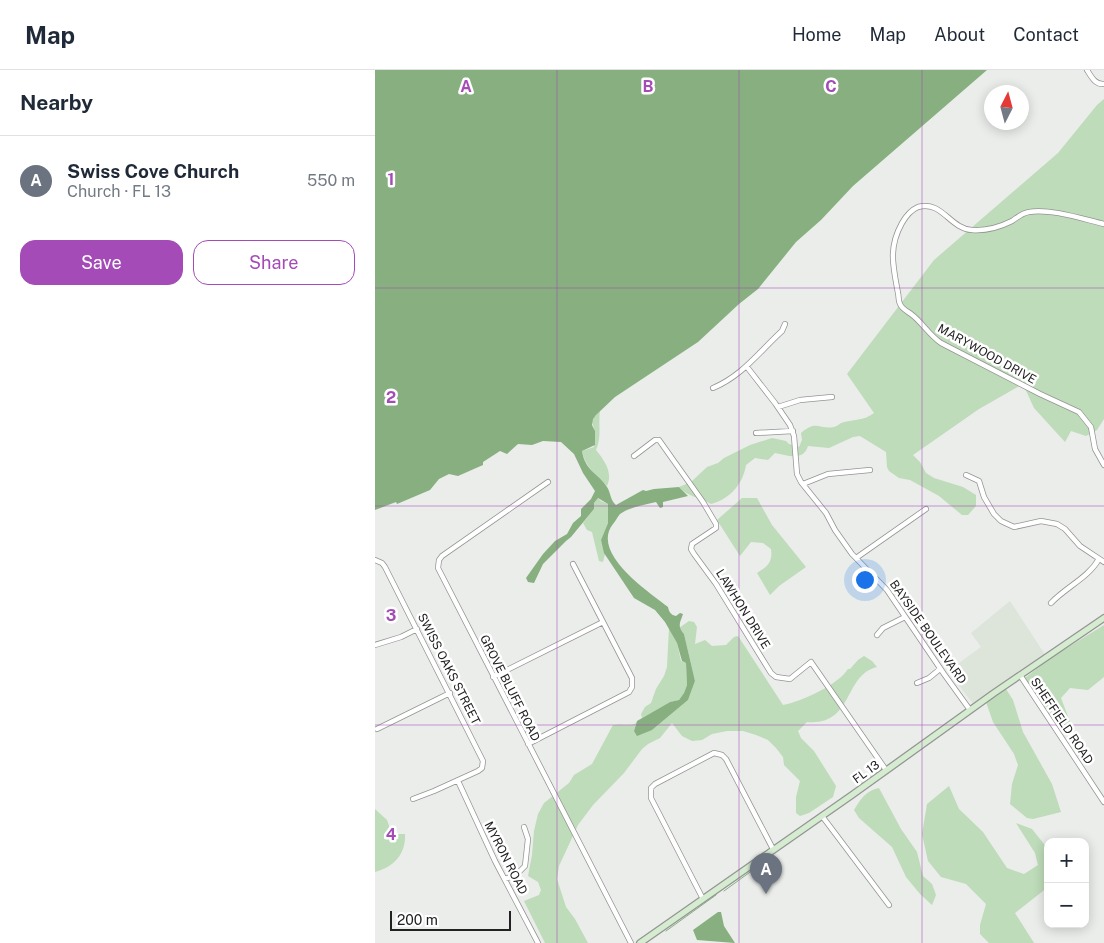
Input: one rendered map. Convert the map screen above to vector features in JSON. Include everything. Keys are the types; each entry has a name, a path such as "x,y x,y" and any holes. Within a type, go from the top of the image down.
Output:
{"main road":[{"name":"FL 13","path":"640,943 970,710 1104,618"}],"street":[{"path":"1087,70 1095,81 1104,84"},
{"name":"MARYWOOD DRIVE","path":"1104,224 1037,210 1023,213 1012,221 998,227 972,230 955,224 937,208 923,206 912,210 905,218 896,235 892,257 899,301 904,310 911,314 929,334 941,343 1079,412 1091,426 1095,449 1104,465"},
{"path":"713,388 729,380 747,367 782,331 785,324"},
{"name":"BAYSIDE BOULEVARD","path":"747,367 793,430 797,474 803,484 826,513 843,542 887,590 970,710"},
{"path":"778,407 800,400 832,397"},
{"path":"756,433 793,430"},
{"name":"LAWHON DRIVE","path":"634,456 655,440 659,440 703,502 716,524 715,528 692,544 692,551 716,584 771,673 778,678 790,679 811,662 886,770"},
{"path":"803,484 828,474 870,470"},
{"path":"967,476 979,481 983,497 1001,521 1014,527 1041,521 1057,524 1080,546 1102,560 1051,603"},
{"name":"GROVE BLUFF ROAD","path":"548,482 442,556 439,560 438,568 631,943"},
{"path":"856,558 926,509"},
{"name":"SWISS OAKS STREET","path":"375,560 382,562 385,567 450,692 483,761 479,770 458,781 413,799"},
{"path":"528,744 629,692 632,687 632,678 573,564"},
{"path":"877,635 883,628 905,617"},
{"path":"493,677 603,622"},
{"path":"375,645 401,637 417,629"},
{"path":"917,683 929,678 941,669"},
{"name":"SHEFFIELD ROAD","path":"1020,675 1104,802"},
{"path":"377,729 450,692"},
{"path":"703,899 651,798 651,788 655,784 714,753 722,755 726,759 773,849"},
{"name":"MYRON ROAD","path":"458,781 481,832 538,943"},
{"path":"822,816 889,905"},
{"path":"505,879 516,875 525,866 528,839 524,827"}],"shaded area":[{"path":"375,70 987,70 853,186 821,220 796,242 758,289 698,342 615,397 593,419 595,445 582,451 586,463 607,487 616,505 643,490 679,487 688,496 663,502 663,507 660,508 656,502 637,506 624,512 618,516 608,535 609,547 615,559 625,571 668,607 672,614 676,616 680,613 683,614 680,627 684,634 695,681 688,700 652,730 637,736 634,731 637,721 670,702 679,700 687,685 686,663 682,661 677,643 665,622 655,610 634,598 604,553 601,540 608,523 608,504 598,498 594,503 594,509 571,537 543,564 534,583 528,582 526,578 555,541 567,534 573,523 581,516 581,509 591,499 595,491 583,473 574,454 561,442 543,441 532,445 518,444 507,454 500,451 483,462 483,465 458,476 449,474 439,479 430,490 397,504 396,502 375,510"},
{"path":"1104,99 1104,419 1097,430 1086,436 1071,431 1065,442 1034,408 1023,384 979,409 913,455 920,462 926,473 934,478 963,487 976,495 976,506 968,515 962,515 939,496 910,480 899,478 889,471 886,452 860,436 853,437 829,448 808,446 806,451 799,456 775,453 768,460 755,458 746,465 742,478 735,490 718,502 711,504 686,493 679,487 691,482 707,467 750,445 772,438 786,441 799,447 802,440 801,433 806,429 815,426 834,427 874,413 847,374 934,260 1058,153"},
{"path":"600,411 596,450 609,472 607,486 588,466 582,451 594,447 595,434 592,420"},
{"path":"598,498 608,504 608,523 601,540 605,554 603,562 599,561 592,532 587,530 583,523 594,509 594,503"},
{"path":"742,498 757,498 772,525 806,567 779,586 770,595 757,573 769,564 771,549 763,543 751,542 740,556 717,520"},
{"path":"1010,601 1046,656 974,705 948,671 981,647 971,633"},
{"path":"689,621 694,622 697,627 695,644 705,640 712,646 726,645 734,637 738,636 783,705 809,696 837,681 864,656 877,667 866,672 858,680 841,708 833,716 822,721 807,722 798,731 801,738 814,751 836,786 833,797 809,813 800,816 796,813 796,797 800,781 784,765 783,757 768,740 743,731 727,731 712,734 702,740 692,741 682,736 672,723 660,738 642,749 624,773 593,805 578,825 559,866 557,879 566,907 588,943 545,943 524,901 539,895 541,890 538,882 528,876 538,814 544,803 569,783 574,775 592,764 613,725 631,725 636,723 634,731 652,730 688,700 695,681 684,634 679,628"},
{"path":"1104,625 1104,677 1088,690 1070,688 1061,698 1072,727 1064,731 1025,678 1049,659"},
{"path":"669,628 677,643 681,661 686,663 687,685 679,700 670,702 642,718 641,714 645,707 651,703 667,667"},
{"path":"1006,689 1013,700 1023,732 1052,784 1061,812 1033,819 1027,818 1010,804 1012,784 1018,765 1014,754 993,722 986,702"},
{"path":"949,786 959,809 983,832 1007,868 1024,874 1038,865 1035,853 1016,823 1032,829 1044,844 1044,890 1015,913 1034,943 989,943 980,934 980,925 986,904 966,884 941,877 928,861 922,834 927,804"},
{"path":"879,788 901,829 917,852 923,876 932,884 936,895 932,905 906,877 892,847 859,818 854,810 867,793"},
{"path":"375,809 387,820 392,834 405,834 405,841 397,859 388,867 375,872"},
{"path":"718,912 721,912 724,926 735,943 697,940 693,930"}],"waterway":[{"path":"724,891 757,867"},
{"path":"666,931 716,895"}],"place":[{"name":"Swiss Cove Church","path":"766,894"}]}
